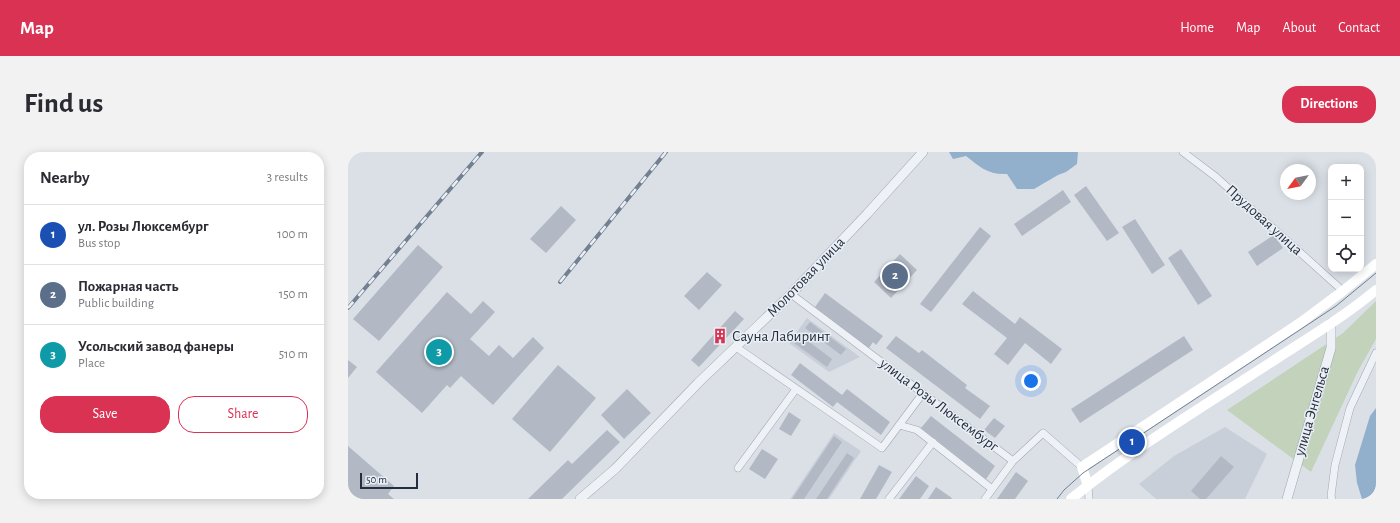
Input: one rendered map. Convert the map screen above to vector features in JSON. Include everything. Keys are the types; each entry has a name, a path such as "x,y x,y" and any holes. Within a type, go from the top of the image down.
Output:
{"main road":[{"path":"1088,486 1082,467 1300,323 1376,264"},
{"path":"1071,499 1171,427 1331,323 1376,290"}],"street":[{"name":"Молотовая улица","path":"580,499 615,468 693,388 790,294 924,152"},
{"name":"Прудовая улица","path":"1182,152 1216,177 1343,291"},
{"name":"улица Розы Люксембург","path":"790,294 1013,461 1043,433 1082,467"},
{"name":"улица Энгельса","path":"1287,499 1331,348 1331,323"},
{"path":"736,347 882,448 923,393"},
{"path":"1332,499 1334,465 1350,408 1376,353"},
{"path":"738,468 796,389"},
{"path":"899,425 917,430 992,489"},
{"path":"889,499 933,442"},
{"path":"985,499 1013,461"},
{"path":"1088,486 1089,499"}],"shaded area":[{"path":"807,318 860,357 829,372 789,343"},
{"path":"1225,427 1267,454 1245,499 1156,499 1139,484 1174,456"},
{"path":"834,433 861,451 829,499 790,499"}],"green space":[{"path":"1376,301 1376,339 1358,371 1311,472 1227,410 1343,333"}],"water":[{"path":"949,152 1078,152 1077,164 1066,172 1034,189 1017,189 1007,174 989,172 966,156 953,159"},
{"path":"1376,408 1376,499 1362,499 1357,483 1355,465 1370,416"}],"building":[{"path":"1086,186 1119,233 1107,241 1074,195"},
{"path":"1063,190 1071,202 1022,236 1014,224"},
{"path":"561,206 576,220 546,253 530,239"},
{"path":"1135,219 1165,265 1152,274 1122,227"},
{"path":"980,227 991,236 931,312 920,304"},
{"path":"1274,235 1283,248 1257,266 1248,252"},
{"path":"418,245 443,267 379,341 353,319"},
{"path":"1181,249 1212,296 1198,305 1168,258"},
{"path":"900,254 917,270 891,298 874,282"},
{"path":"707,272 722,285 699,310 684,296"},
{"path":"973,291 1015,324 1020,317 1062,349 1051,364 1025,343 1008,365 994,354 1007,338 962,304"},
{"path":"447,292 471,314 483,301 495,312 470,339 489,356 499,345 513,358 533,337 544,348 493,405 461,376 450,388 447,385 422,413 376,372"},
{"path":"825,293 883,336 876,345 873,342 869,348 815,307"},
{"name":"Сауна Лабиринт","path":"735,311 744,319 699,367 691,360"},
{"path":"810,322 846,349 841,355 805,328"},
{"path":"800,335 832,359 827,367 794,343"},
{"path":"896,336 919,353 922,350 967,385 965,388 990,406 980,419 886,348"},
{"path":"1184,336 1193,350 1080,423 1071,409"},
{"path":"348,360 357,367 348,378"},
{"path":"800,363 842,395 847,389 890,422 881,435 837,402 833,407 791,375"},
{"path":"558,365 596,398 550,452 512,419"},
{"path":"627,389 651,413 624,439 601,415"},
{"path":"789,412 801,420 791,436 779,429"},
{"path":"931,416 995,466 986,479 921,428"},
{"path":"994,418 1005,426 995,438 984,430"},
{"path":"607,430 620,442 562,499 528,499 568,460 572,464"},
{"path":"834,436 842,442 804,499 792,499"},
{"path":"348,446 394,486 388,494 394,499 348,499"},
{"path":"762,449 778,459 765,479 749,469"},
{"path":"847,453 854,458 827,499 816,499"},
{"path":"1221,456 1234,467 1206,499 1200,499 1191,491"},
{"path":"879,465 892,472 876,499 860,499"},
{"path":"1016,472 1028,481 1015,499 997,499"},
{"path":"916,476 929,486 920,499 899,499"},
{"path":"936,487 952,498 928,499"}],"tram line":[{"path":"1057,499 1064,490 1083,473 1336,306 1376,273"}],"railway":[{"path":"348,308 482,152"},
{"path":"560,282 666,152"}],"place":[{"name":"Пожарная часть","path":"895,276"},
{"name":"Сауна Лабиринт","path":"720,336"},
{"name":"Усольский завод фанеры","path":"439,352"},
{"name":"ул. Розы Люксембург","path":"1132,442"}]}
